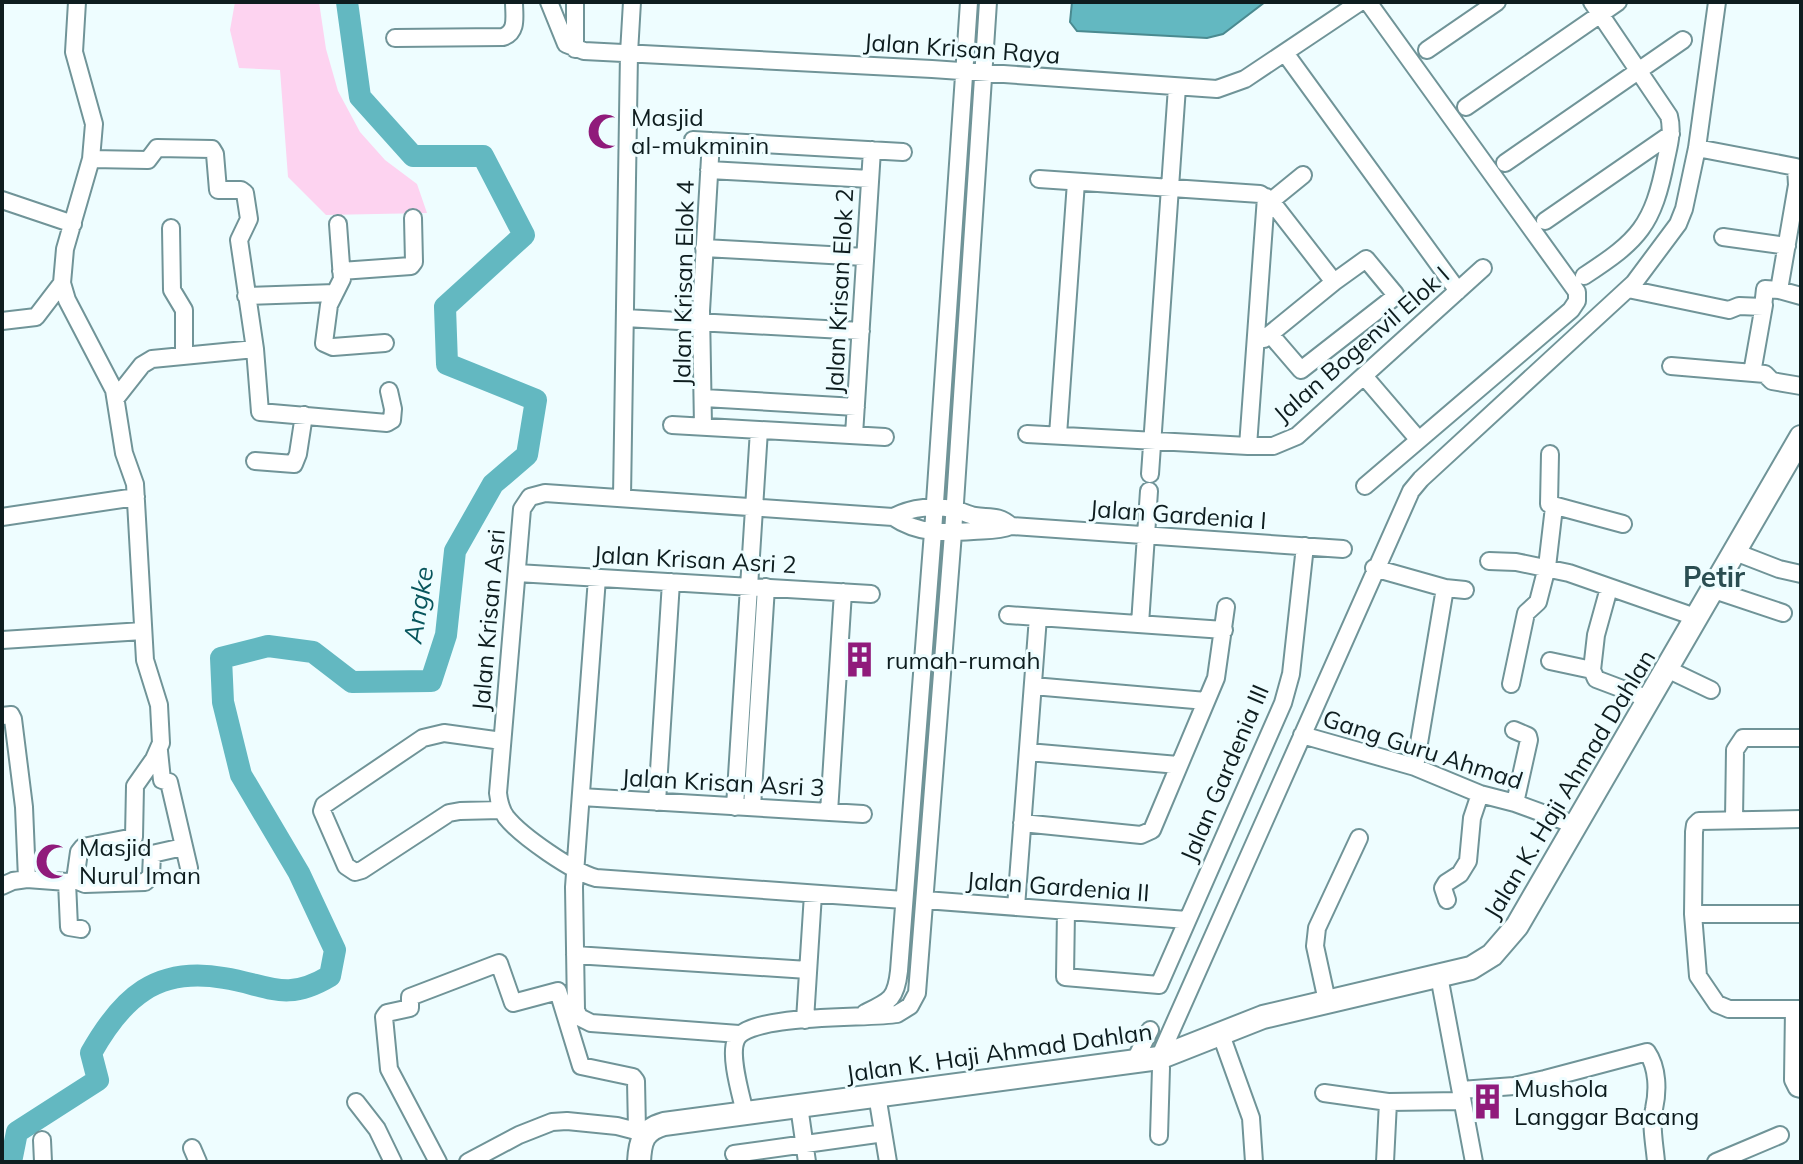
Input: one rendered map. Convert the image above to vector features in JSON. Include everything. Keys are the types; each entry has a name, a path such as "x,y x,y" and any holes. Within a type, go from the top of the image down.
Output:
{"main road":[{"name":"Jalan K. Haji Ahmad Dahlan","path":"641,1131 664,1124 745,1113 800,1113 878,1102 1148,1059 1263,1017 1471,968 1502,947 1517,926 1801,437"},
{"path":"639,1162 641,1131"}],"street":[{"path":"77,2 74,52 94,124 91,159 65,249 62,283 67,300 116,398 136,497 145,660 159,705 162,780 169,782 189,868"},
{"path":"395,38 503,37 514,28 514,2"},
{"path":"552,10 566,44 575,49 575,2"},
{"path":"632,2 622,497 893,517"},
{"path":"860,1015 888,1002 895,993 933,532 969,2"},
{"path":"597,578 575,870 576,1010 584,1021 739,1034 756,1026 897,1014 915,1000 925,900 988,2"},
{"name":"Jalan Krisan Raya","path":"575,49 964,71 1177,87 1227,87 1245,79 1360,2"},
{"path":"1365,486 1571,310 1577,301 1577,292 1368,2"},
{"path":"1427,50 1497,2"},
{"path":"1466,107 1596,8 1618,2"},
{"path":"1148,1059 1302,735 1374,568 1416,485 1628,289 1682,217 1697,148 1717,2"},
{"path":"1584,276 1623,250 1650,218 1660,189 1671,134 1669,116 1596,8"},
{"path":"1505,163 1683,40"},
{"path":"1285,53 1458,291"},
{"path":"1140,624 1177,87"},
{"path":"1545,221 1671,134"},
{"name":"Jalan Krisan Elok 4","path":"703,426 702,323 709,170 702,141 872,150"},
{"path":"91,159 148,160 157,148 214,150 218,190 241,190 247,197 249,219 239,240 255,349 259,410 388,422 393,412 389,391"},
{"path":"1697,148 1796,167 1799,185 1779,290"},
{"path":"872,150 903,152"},
{"name":"Jalan Krisan Elok 2","path":"854,435 872,150"},
{"path":"709,170 870,179"},
{"path":"1039,179 1170,188 1268,199 1303,175"},
{"path":"1058,435 1076,182"},
{"path":"1268,199 1334,282"},
{"path":"1248,446 1268,199"},
{"path":"2,200 73,224"},
{"path":"341,271 411,266 414,262 413,218"},
{"path":"338,224 341,284 329,305 325,345 350,347 385,343"},
{"path":"171,228 172,290 184,310 184,354"},
{"path":"1723,237 1787,246"},
{"path":"704,248 865,257"},
{"path":"1254,347 1270,334 1334,282 1366,259 1395,294 1301,370 1270,334"},
{"name":"Jalan Bogenvil Elok I","path":"1027,434 1248,446 1273,446 1289,441 1483,268"},
{"path":"2,321 36,317 62,283"},
{"path":"1628,289 1729,310 1739,306 1759,308 1764,305"},
{"path":"1752,373 1765,289 1801,296"},
{"path":"246,296 335,293"},
{"path":"625,318 861,331"},
{"path":"116,398 147,362 158,357 255,349"},
{"path":"1671,366 1767,375 1772,381 1801,386"},
{"path":"1364,376 1418,439"},
{"path":"704,398 856,407"},
{"path":"255,461 294,464 304,415"},
{"path":"672,425 885,437"},
{"path":"744,807 758,587 754,507 759,430"},
{"path":"1550,454 1548,502 1554,507 1623,524"},
{"name":"Jalan Krisan Asri","path":"501,810 498,793 522,509 530,497 545,493 622,497"},
{"path":"2,517 136,497"},
{"path":"1511,684 1526,613 1538,602 1547,567 1554,507"},
{"name":"Jalan Gardenia I","path":"974,523 954,509 906,510 893,517 905,525 933,532 953,533 996,517 1011,526 1343,549"},
{"name":"Jalan Gardenia III","path":"1066,911 1065,977 1157,986 1160,983 1287,689 1305,546"},
{"path":"1735,552 1801,574"},
{"path":"1489,561 1547,567 1698,618"},
{"path":"1374,568 1445,588 1465,590"},
{"name":"Jalan Krisan Asri 2","path":"517,573 871,594"},
{"path":"657,802 671,582"},
{"path":"1415,767 1445,588"},
{"path":"1609,588 1596,635 1592,670 1596,679 1649,699"},
{"path":"1714,590 1783,613"},
{"path":"829,812 843,592"},
{"path":"1022,823 1147,833 1152,830 1216,678 1226,607"},
{"path":"1008,615 1224,630"},
{"path":"1016,907 1038,617"},
{"path":"2,640 143,631"},
{"path":"1550,661 1592,670"},
{"path":"1667,669 1711,690"},
{"path":"1033,686 1206,701"},
{"path":"2,716 11,715 13,719 24,807 27,879"},
{"path":"1514,730 1528,736 1529,740 1515,803"},
{"path":"502,741 444,733 423,738 324,805 322,811 346,866 355,872 362,870 449,813 501,810 513,825 575,870 596,878 904,900"},
{"name":"Gang Guru Ahmad","path":"1302,735 1415,767 1480,794 1575,825"},
{"path":"1734,819 1735,750 1743,738 1801,738"},
{"path":"81,929 69,927 71,881 79,852 83,847 134,837 135,786 159,751"},
{"path":"1028,752 1178,765"},
{"path":"1447,900 1443,888 1460,874 1468,861 1472,818 1480,794"},
{"name":"Jalan Krisan Asri 3","path":"581,797 863,814"},
{"path":"1801,819 1706,820 1695,825 1693,914 1698,976 1717,1004 1729,1009 1798,1009 1793,1080 1801,1089"},
{"path":"1327,1001 1315,946 1317,928 1359,838"},
{"path":"2,886 27,879 85,884 145,882 151,876 152,854 183,847"},
{"path":"912,884 920,884 925,900 910,914 904,900 912,884"},
{"path":"805,1020 813,894"},
{"name":"Jalan Gardenia II","path":"925,900 1187,920"},
{"path":"1693,914 1801,914"},
{"path":"575,955 808,970"},
{"path":"438,1162 389,1069 384,1017 387,1013 410,1008 410,997 499,963 513,1003 558,991 577,1062 581,1066 633,1077 641,1131 582,1122 552,1122 519,1135 468,1162"},
{"path":"1439,976 1474,1162"},
{"path":"1148,1059 1150,1030"},
{"path":"1220,1032 1251,1118 1254,1162"},
{"path":"739,1034 734,1053 745,1113"},
{"path":"1324,1093 1388,1102 1462,1095 1529,1083 1647,1052 1658,1094 1653,1109 1656,1162"},
{"path":"1148,1059 1161,1068 1159,1136"},
{"path":"356,1102 377,1129 393,1162"},
{"path":"878,1102 888,1162"},
{"path":"1385,1162 1388,1102"},
{"path":"800,1113 807,1162"},
{"path":"734,1154 877,1134"},
{"path":"1716,1162 1780,1135"},
{"path":"42,1140 43,1162"}],"shaded area":[{"path":"235,2 319,2 326,49 338,91 360,132 385,160 417,184 427,213 326,215 288,177 280,70 239,68 230,30"}],"water":[{"path":"1072,2 1265,2 1223,34 1207,38 1077,31 1070,22"}],"waterway":[{"name":"Angke","path":"11,1162 17,1132 98,1080 91,1053 115,1016 144,990 179,977 200,976 289,990 301,989 330,976 335,950 299,873 241,775 223,702 221,658 268,646 313,652 352,682 431,681 446,635 455,551 493,484 527,455 536,400 447,364 445,307 524,235 483,156 413,156 360,97 347,2"}],"place":[{"name":"Masjid al-mukminin","path":"605,131"},
{"name":"rumah-rumah","path":"860,660"},
{"name":"Masjid Nurul Iman","path":"53,861"},
{"name":"Mushola Langgar Bacang","path":"1488,1102"}],"district":[{"name":"Petir","path":"1714,576"}]}
